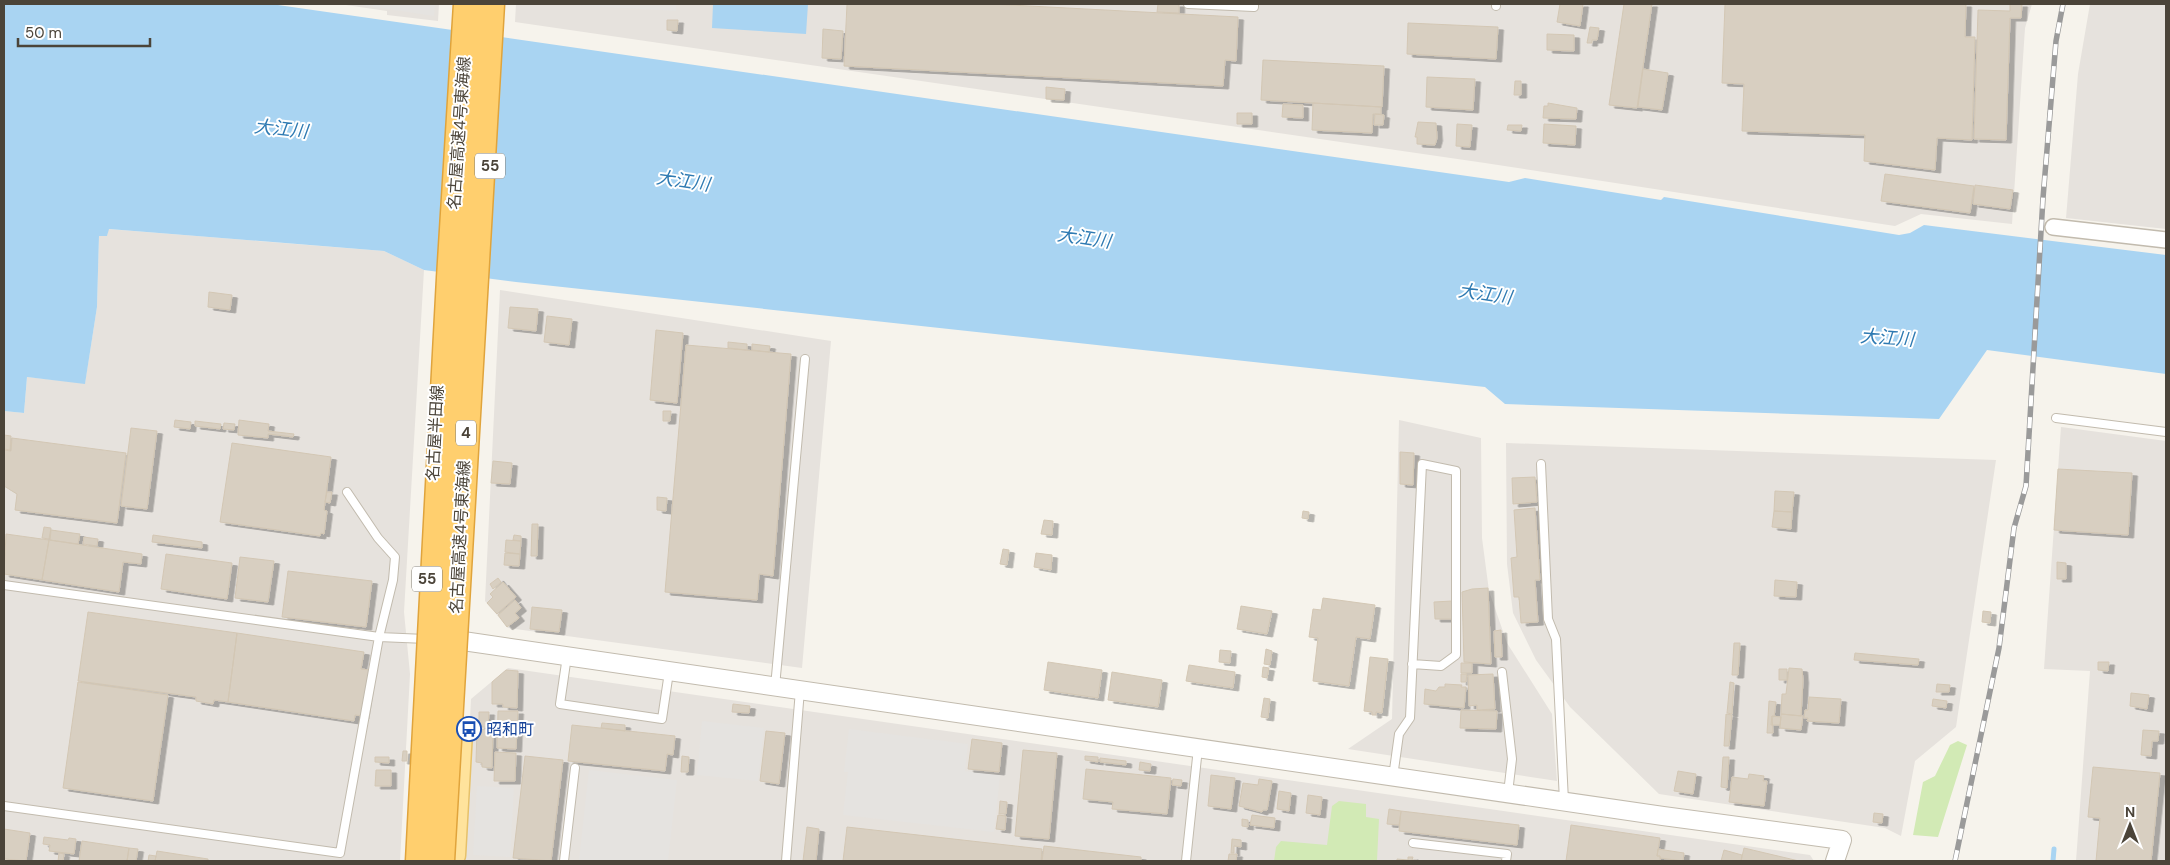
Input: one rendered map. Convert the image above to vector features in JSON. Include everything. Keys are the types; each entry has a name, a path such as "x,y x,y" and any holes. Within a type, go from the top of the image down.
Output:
{"highway":[{"name":"名古屋高速4号東海線","path":"419,861 450,278 467,4"},
{"name":"名古屋高速4号東海線","path":"441,861 494,16"}],"main road":[{"name":"名古屋半田線","path":"454,861 460,768 443,640 442,296 457,4"},
{"name":"名古屋半田線","path":"409,861 443,640 483,303 494,16 498,4"}],"street":[{"path":"2053,227 2166,240"},
{"path":"443,640 567,656 1842,840 1835,861"}],"lane":[{"path":"1188,4 1254,7 1254,4"},
{"path":"774,686 805,359"},
{"path":"2056,418 2166,432"},
{"path":"1393,776 1399,734 1410,718 1412,664 1422,464 1456,471 1456,656 1440,666 1412,664"},
{"path":"1541,464 1548,619 1556,639 1564,801"},
{"path":"4,806 340,853 378,637 394,580 395,557 378,538 347,492"},
{"path":"4,585 378,637 443,640"},
{"path":"567,656 560,704 662,719 670,671"},
{"path":"1502,672 1512,759 1508,793"},
{"path":"786,861 800,690"},
{"path":"1186,861 1198,748"},
{"path":"564,861 575,768"},
{"path":"1413,843 1507,854 1506,861"}],"shaded area":[{"path":"339,4 439,4 438,21 387,15 387,11"},
{"path":"355,4 435,4 434,16"},
{"path":"516,4 2032,4 2025,28 2012,224 1921,214 1895,226 1485,163 515,22"},
{"path":"555,4 676,4 676,11"},
{"path":"2090,4 2166,4 2166,229 2066,218 2078,74"},
{"path":"108,229 384,251 424,270 404,612 410,674 400,861 4,861 4,411 24,413 27,377 85,383 97,307 99,235 107,236"},
{"path":"500,290 831,341 802,668 508,628 485,601"},
{"path":"1399,420 1481,438 1482,538 1489,591 1507,643 1552,714 1557,781 1348,749 1392,719"},
{"path":"2061,427 2166,441 2166,861 2076,861 2090,671 2044,669"},
{"path":"1506,443 1996,460 1956,727 1915,761 1901,836 1885,828 1659,794 1570,707 1536,660 1513,613 1507,564"},
{"path":"508,668 1810,855 1814,861 463,861 471,699"},
{"path":"702,721 764,728 758,781 697,775"},
{"path":"849,729 968,744 965,771 1000,775 994,832 843,815 848,772 844,772"},
{"path":"589,770 677,780 668,861 579,860"},
{"path":"477,786 514,788 510,857 473,855"}],"green space":[{"path":"1958,741 1967,745 1938,837 1913,835 1923,782 1935,776 1950,745"},
{"path":"1339,801 1366,804 1366,817 1379,819 1377,861 1274,861 1276,847 1281,841 1327,845 1332,806"}],"water":[{"name":"大江川","path":"4,4 271,4 1509,182 1525,178 1661,200 1664,197 1899,235 1910,233 1924,225 2166,255 2166,374 1987,350 1939,419 1505,404 1485,387 516,282 424,270 384,251 109,229 107,236 99,236 97,307 85,384 27,377 24,413 4,411"},
{"path":"713,4 808,4 806,34 712,28"}],"building":[{"path":"847,4 991,4 1238,17 1236,61 1225,60 1223,86 844,66"},
{"path":"1158,4 1179,4 1179,13 1157,12"},
{"path":"1560,4 1583,4 1580,26 1557,22"},
{"path":"1624,4 1652,4 1637,108 1609,105"},
{"path":"1725,4 1966,4 1965,37 1975,37 1972,140 1937,138 1935,170 1864,161 1865,135 1742,131 1744,84 1722,83"},
{"path":"2010,4 2022,4 2021,18 2010,18 2006,140 1974,139 1978,10 2010,11"},
{"path":"667,20 678,20 677,31 667,30"},
{"path":"1408,23 1498,27 1496,59 1407,54"},
{"path":"1590,27 1599,28 1597,40 1587,43"},
{"path":"823,29 843,31 841,59 822,58"},
{"path":"1547,34 1574,35 1574,51 1547,50"},
{"path":"1263,60 1384,66 1382,107 1261,100"},
{"path":"1643,69 1668,73 1662,110 1638,107"},
{"path":"1427,77 1475,79 1473,110 1426,107"},
{"path":"1515,81 1521,81 1521,95 1514,95"},
{"path":"1046,87 1065,89 1064,100 1046,99"},
{"path":"1313,103 1381,107 1381,114 1373,114 1372,133 1312,130"},
{"path":"1548,103 1577,108 1576,119 1543,118 1544,106 1548,106"},
{"path":"1283,104 1303,105 1303,118 1282,117"},
{"path":"1237,113 1252,113 1252,124 1237,124"},
{"path":"1375,114 1384,115 1383,125 1374,125"},
{"path":"1418,122 1436,123 1437,138 1435,145 1417,144 1417,137 1415,137"},
{"path":"1457,124 1472,125 1470,147 1456,146"},
{"path":"1544,124 1576,126 1575,145 1543,143"},
{"path":"1508,125 1522,125 1521,131 1507,130"},
{"path":"1885,174 1974,186 1970,213 1881,201"},
{"path":"1975,185 2013,190 2010,209 1973,204"},
{"path":"209,292 232,295 230,310 208,307"},
{"path":"510,307 538,309 536,331 508,328"},
{"path":"547,316 572,319 569,345 544,342"},
{"path":"656,330 683,333 677,403 650,400"},
{"path":"728,342 747,344 747,350 728,348"},
{"path":"752,344 770,346 769,352 752,350"},
{"path":"686,345 791,354 773,576 759,574 757,600 665,592"},
{"path":"663,411 671,411 670,421 663,421"},
{"path":"175,420 191,422 190,429 174,427"},
{"path":"239,420 269,424 268,431 294,434 293,437 268,434 268,438 238,435"},
{"path":"195,421 221,424 220,429 195,426"},
{"path":"224,423 235,424 234,430 223,429"},
{"path":"131,428 157,431 147,509 121,506"},
{"path":"4,435 11,436 10,450 4,449"},
{"path":"12,438 126,453 117,523 15,510 17,494 4,486 4,450 11,451"},
{"path":"232,443 331,457 324,510 327,511 324,534 321,533 320,536 220,522"},
{"path":"1400,452 1414,453 1413,485 1400,484"},
{"path":"493,461 512,463 510,484 491,483"},
{"path":"2058,469 2132,473 2128,535 2054,530"},
{"path":"1535,477 1537,502 1513,504 1512,478"},
{"path":"1775,491 1794,492 1792,512 1774,511"},
{"path":"327,492 332,492 330,503 325,502"},
{"path":"657,497 667,498 666,511 657,510"},
{"path":"1535,508 1540,580 1535,580 1538,622 1521,623 1519,597 1514,597 1511,558 1517,557 1514,510"},
{"path":"1303,511 1309,512 1308,519 1302,518"},
{"path":"1774,511 1792,512 1791,529 1772,527"},
{"path":"1044,520 1053,521 1052,535 1041,534"},
{"path":"532,524 538,524 537,556 531,556"},
{"path":"44,527 51,528 49,539 42,538"},
{"path":"51,530 80,534 78,544 50,540"},
{"path":"6,534 49,540 42,580 4,574"},
{"path":"153,535 202,542 202,548 152,542"},
{"path":"514,535 521,536 521,541 513,540"},
{"path":"84,537 98,539 97,546 83,544"},
{"path":"49,540 142,554 141,564 123,562 119,592 42,580"},
{"path":"506,540 521,541 520,554 505,552"},
{"path":"1003,549 1009,550 1007,565 1000,564"},
{"path":"505,553 520,554 519,566 504,565"},
{"path":"1036,553 1052,555 1051,570 1034,567"},
{"path":"166,554 232,563 227,599 161,589"},
{"path":"240,557 274,561 268,602 235,598"},
{"path":"2057,562 2066,563 2066,579 2057,579"},
{"path":"288,571 372,581 366,627 282,617"},
{"path":"498,578 501,582 493,589 490,584"},
{"path":"1775,580 1797,582 1796,597 1774,596"},
{"path":"503,582 516,597 497,614 487,603 493,597 490,594"},
{"path":"1488,588 1491,664 1464,662 1462,592"},
{"path":"1323,598 1375,605 1370,639 1356,637 1349,686 1313,681 1318,638 1309,637 1313,609 1321,610"},
{"path":"515,600 521,608 515,613 519,618 507,627 498,615"},
{"path":"1452,601 1452,619 1435,619 1434,602"},
{"path":"1241,606 1272,611 1267,634 1237,629"},
{"path":"532,607 562,610 559,632 530,629"},
{"path":"1983,611 1991,612 1990,623 1982,622"},
{"path":"88,612 237,633 228,702 214,700 213,704 196,701 196,697 78,681"},
{"path":"1501,630 1502,657 1495,657 1494,631"},
{"path":"237,633 364,652 361,669 370,670 363,716 355,715 354,721 228,702"},
{"path":"1734,643 1740,643 1738,675 1732,675"},
{"path":"1266,649 1272,651 1270,665 1264,664"},
{"path":"1220,650 1231,651 1230,663 1219,662"},
{"path":"1855,653 1919,659 1918,665 1854,660"},
{"path":"1370,657 1388,659 1382,713 1376,712 1376,715 1372,715 1372,712 1364,711"},
{"path":"1048,662 1102,670 1098,698 1044,690"},
{"path":"2098,662 2109,662 2108,671 2098,670"},
{"path":"1461,663 1472,663 1472,673 1461,673"},
{"path":"1189,665 1235,672 1233,688 1186,681"},
{"path":"1263,667 1269,668 1267,678 1262,677"},
{"path":"1789,668 1802,669 1801,716 1781,714 1782,694 1786,694"},
{"path":"1779,669 1787,669 1787,680 1779,680"},
{"path":"506,670 518,671 517,708 503,707 503,704 492,704 492,682"},
{"path":"1112,672 1162,680 1158,707 1108,700"},
{"path":"1461,674 1467,674 1466,682 1461,682"},
{"path":"1493,674 1495,709 1477,710 1477,705 1469,706 1468,675"},
{"path":"78,682 168,695 153,801 63,788"},
{"path":"1730,682 1734,683 1732,714 1727,713"},
{"path":"1445,684 1466,687 1464,708 1424,704 1425,689 1436,691 1439,687 1445,687"},
{"path":"1937,684 1950,685 1949,692 1936,692"},
{"path":"2131,693 2149,695 2147,709 2130,706"},
{"path":"1809,697 1841,699 1839,723 1807,721 1808,718 1804,718 1805,710 1808,710"},
{"path":"1264,698 1270,699 1268,718 1261,717"},
{"path":"1933,699 1947,701 1946,708 1932,706"},
{"path":"1769,701 1776,702 1774,717 1772,716 1773,733 1767,733"},
{"path":"733,704 750,706 749,713 732,712"},
{"path":"1461,710 1497,711 1496,729 1460,728"},
{"path":"498,711 518,711 516,749 497,748"},
{"path":"479,712 489,712 488,727 479,727"},
{"path":"1726,714 1732,715 1729,746 1724,746"},
{"path":"1781,714 1803,716 1801,730 1780,728"},
{"path":"1772,716 1781,717 1780,725 1771,725"},
{"path":"602,723 625,725 625,731 601,728"},
{"path":"572,725 675,736 673,755 667,754 665,771 568,761"},
{"path":"477,729 493,730 492,768 482,767 482,763 476,762"},
{"path":"2143,730 2159,731 2158,741 2152,741 2151,756 2141,755"},
{"path":"766,731 785,733 779,784 760,781"},
{"path":"972,739 1002,743 999,772 968,769"},
{"path":"1023,750 1057,753 1049,839 1015,836"},
{"path":"403,751 407,751 407,761 402,761"},
{"path":"495,752 516,753 515,781 494,781"},
{"path":"525,756 563,760 551,861 513,858"},
{"path":"682,756 689,757 688,772 681,772"},
{"path":"1085,756 1098,757 1098,762 1085,760"},
{"path":"375,757 389,757 389,763 375,762"},
{"path":"1723,757 1729,757 1727,788 1721,787"},
{"path":"1100,758 1126,761 1126,765 1100,762"},
{"path":"1140,762 1151,764 1150,771 1139,770"},
{"path":"2093,767 2160,773 2151,861 2096,861 2100,818 2088,817"},
{"path":"1086,769 1171,778 1167,814 1112,809 1113,802 1083,799"},
{"path":"376,770 391,770 391,786 375,786"},
{"path":"1678,771 1696,774 1693,794 1674,791"},
{"path":"1749,774 1764,776 1763,781 1767,781 1764,806 1729,802 1732,777 1748,779"},
{"path":"1211,775 1235,778 1231,809 1208,806"},
{"path":"1173,779 1182,780 1181,786 1172,785"},
{"path":"1259,779 1272,781 1267,810 1262,812 1239,806 1243,783 1258,785"},
{"path":"1279,791 1291,793 1289,811 1277,809"},
{"path":"1308,795 1322,797 1320,815 1306,813"},
{"path":"1000,801 1007,802 1006,814 999,814"},
{"path":"1389,809 1401,811 1399,825 1387,824"},
{"path":"1401,811 1519,825 1517,845 1399,831"},
{"path":"1874,813 1883,814 1882,823 1873,822"},
{"path":"998,815 1006,816 1005,830 996,829"},
{"path":"1252,815 1275,818 1274,828 1250,825"},
{"path":"1242,819 1248,820 1248,827 1242,826"},
{"path":"1571,825 1660,838 1657,856 1660,856 1660,861 1566,861"},
{"path":"807,827 819,829 816,861 803,861"},
{"path":"847,827 1042,849 1041,861 843,861"},
{"path":"4,829 30,833 26,861 4,859"},
{"path":"44,837 76,839 74,854 49,851 50,845 43,844"},
{"path":"1232,839 1241,840 1241,847 1234,846 1234,853 1231,853"},
{"path":"82,841 129,848 127,861 79,861"},
{"path":"1044,846 1141,857 1141,861 1042,861"},
{"path":"129,848 138,849 136,861 127,861"},
{"path":"1744,848 1799,861 1741,861"},
{"path":"1658,849 1684,853 1683,861 1660,858 1660,856 1657,856"},
{"path":"1724,850 1742,855 1741,861 1721,861"},
{"path":"157,851 208,859 208,861 155,861"},
{"path":"59,853 64,854 63,861 58,861"},
{"path":"1229,854 1237,854 1236,861 1228,861"},
{"path":"149,855 156,856 155,861 148,861"},
{"path":"1408,857 1413,857 1412,860 1423,861 1397,861 1397,859 1408,860"}],"waterway":[{"path":"2053,861 2054,849"}],"railway":[{"path":"1955,861 1999,648 2014,528 2026,486 2043,198 2056,41 2063,4"}],"place":[{"name":"昭和町","path":"469,729"}]}
